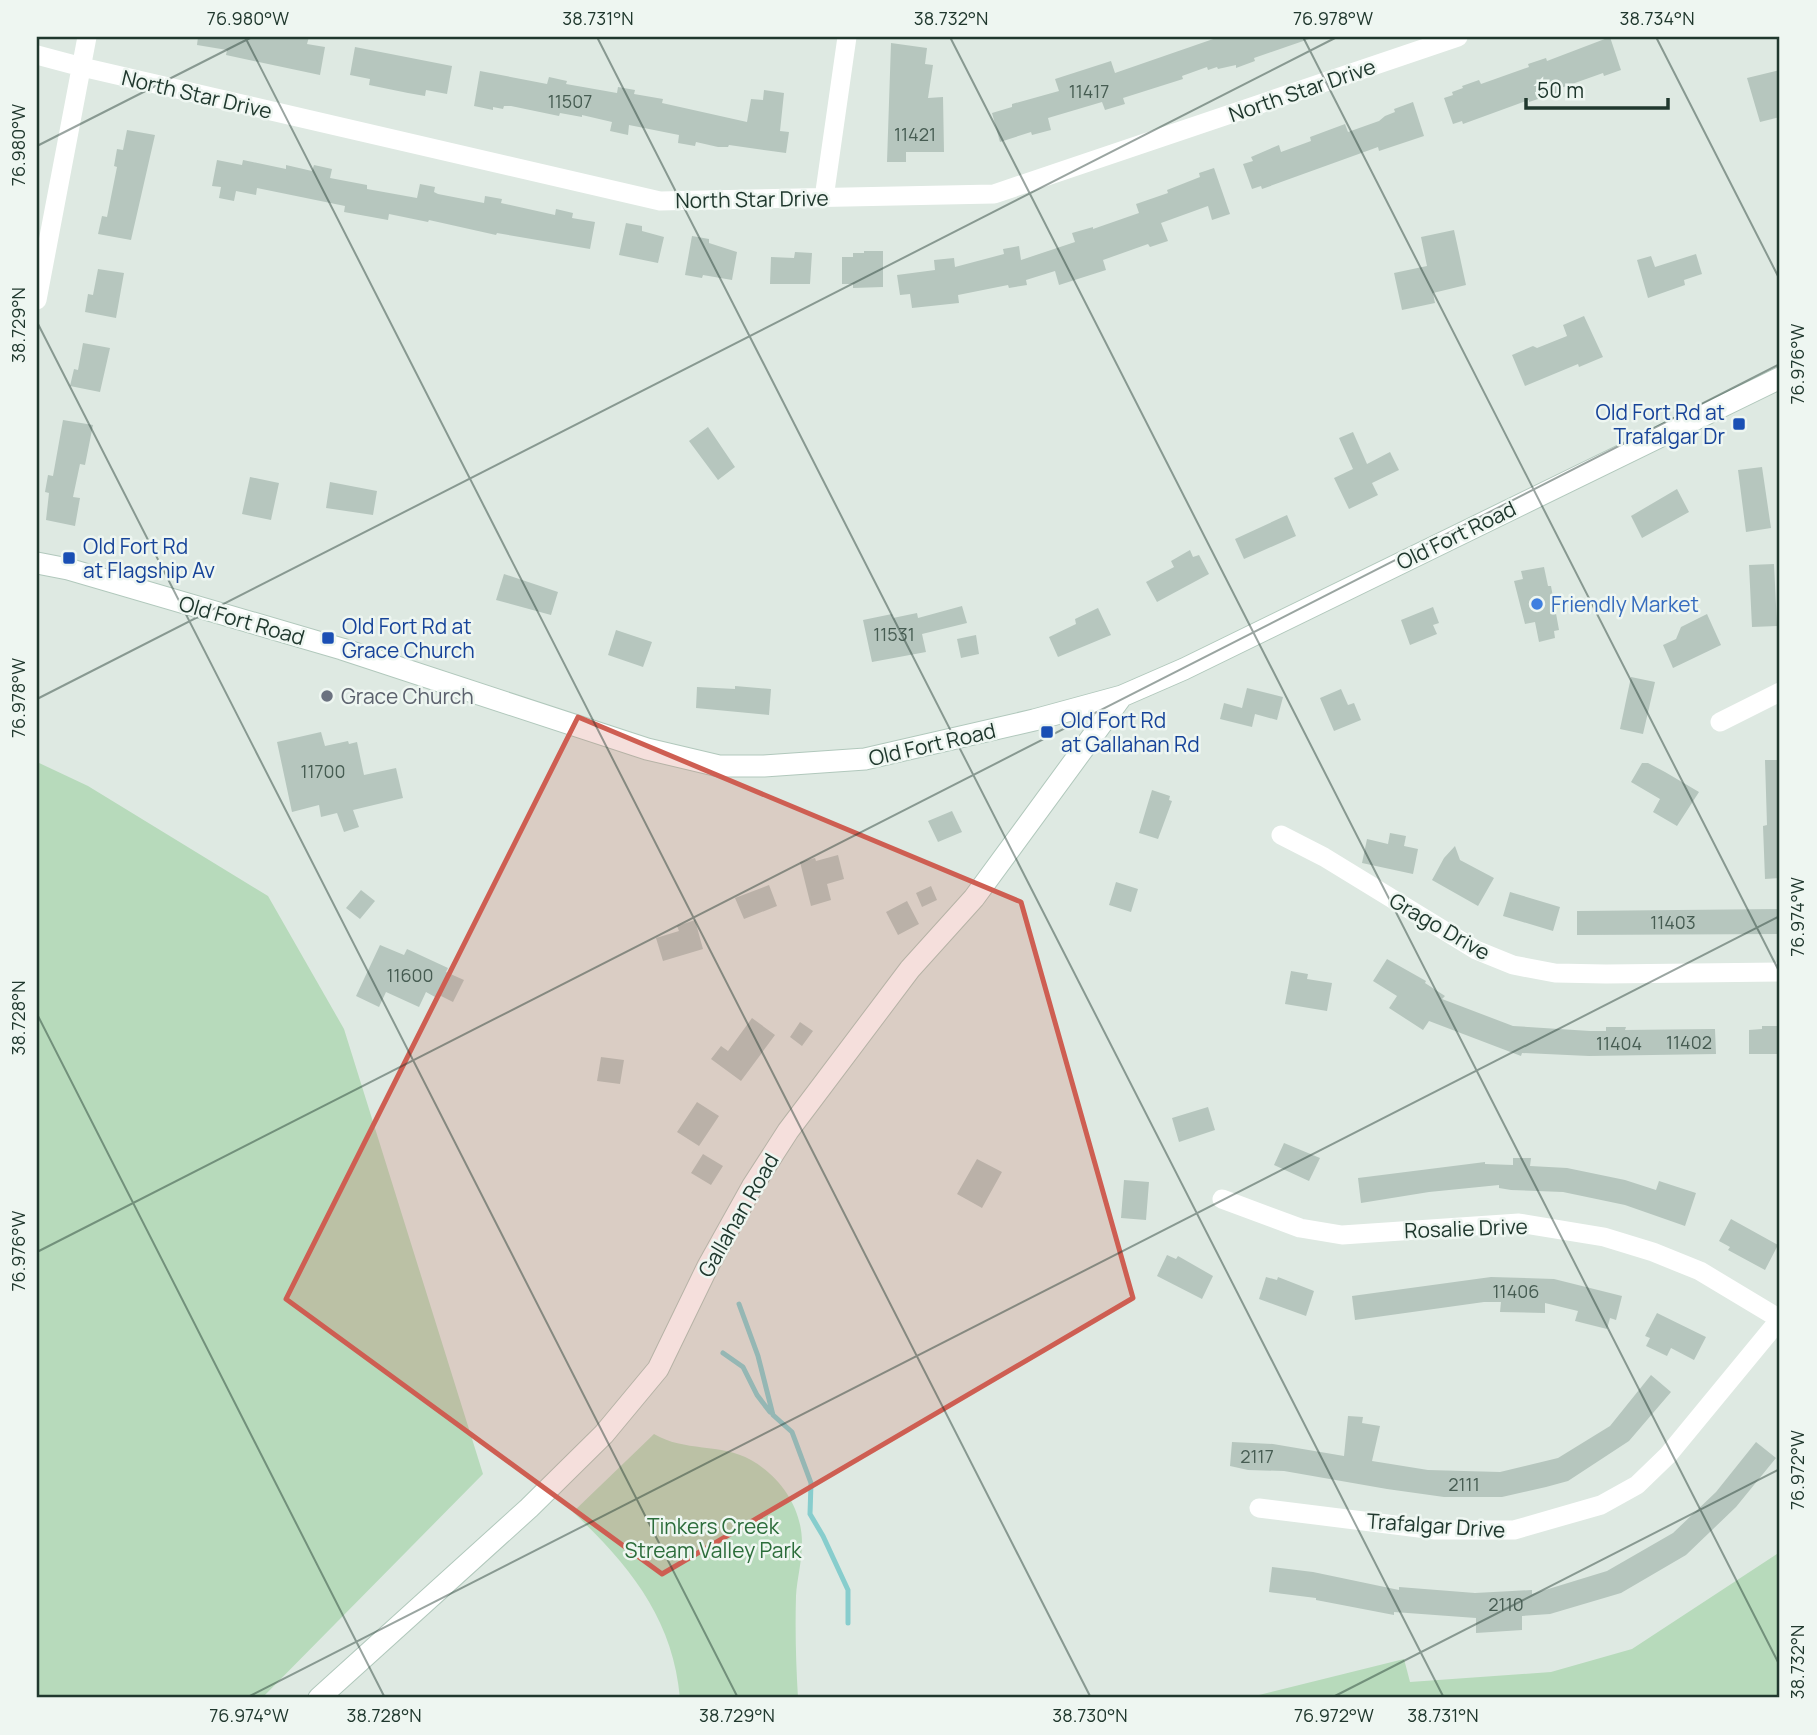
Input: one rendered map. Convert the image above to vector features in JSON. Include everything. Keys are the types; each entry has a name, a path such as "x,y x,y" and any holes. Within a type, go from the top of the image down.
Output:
{"main road":[{"name":"Old Fort Road","path":"37,563 68,569 300,636 638,746 719,766 865,760 1122,696 1184,669 1780,378"},
{"name":"Gallahan Road","path":"319,1698 548,1490 604,1434 658,1369 708,1266 752,1187 788,1130 910,969 974,898 1122,696"}],"street":[{"path":"37,300 87,37"},
{"path":"824,198 847,37"},
{"name":"North Star Drive","path":"37,55 660,201 995,194 1458,37"},
{"path":"1720,722 1780,692"},
{"name":"Grago Drive","path":"1281,835 1324,857 1476,950 1513,965 1555,973 1780,972"},
{"name":"Rosalie Drive","path":"1222,1199 1300,1228 1342,1235 1518,1223 1604,1237 1653,1252 1700,1271 1780,1319"},
{"name":"Trafalgar Drive","path":"1259,1508 1435,1530 1514,1530 1601,1505 1636,1485 1668,1455 1780,1319"}],"highlighted area":[{"path":"578,717 1021,902 1133,1298 662,1574 286,1299"}],"green space":[{"path":"37,762 88,786 268,896 344,1029 483,1474 262,1698 37,1698"},
{"name":"Tinkers Creek Stream Valley Park","path":"654,1434 666,1440 727,1451 751,1460 772,1475 794,1506 802,1543 796,1596 798,1698 680,1698 676,1669 668,1643 645,1595 612,1552 573,1512"},
{"path":"1780,1552 1780,1698 1247,1698 1404,1659 1410,1682 1551,1672 1632,1649"}],"building":[{"path":"198,37 309,37 307,44 325,47 320,75 226,55 227,50 197,45"},
{"path":"1219,37 1309,39 1254,58 1255,61 1236,68 1236,65 1208,70 1207,67 1182,76 1183,79 1123,98 1125,104 1105,110 1102,102 1048,118 1051,130 1032,135 1031,132 1000,142 992,113 1012,107 1012,104 1059,91 1055,79 1111,61 1115,73"},
{"path":"1610,37 1621,70 1604,76 1603,73 1558,89 1559,92 1463,124 1462,121 1453,124 1444,98 1453,95 1452,92 1463,88 1462,86 1479,80 1481,84 1529,67 1528,64 1546,58 1547,61"},
{"path":"891,43 927,48 925,64 933,65 928,98 943,97 944,152 906,152 906,162 887,162"},
{"path":"355,47 452,66 447,94 426,90 425,96 369,85 370,79 350,75"},
{"path":"1780,70 1780,117 1760,122 1747,78"},
{"path":"480,71 547,84 549,77 567,81 566,84 617,93 618,87 635,90 634,94 663,99 662,103 747,122 751,99 763,100 764,90 784,93 780,131 789,132 786,153 729,145 718,147 696,142 695,146 678,143 679,135 629,125 628,135 610,131 612,122 582,115 560,113 559,116 511,106 504,106 503,109 493,107 493,110 474,106"},
{"path":"1413,102 1424,136 1379,151 1378,147 1262,189 1261,186 1252,189 1243,164 1253,161 1251,157 1279,145 1281,152 1311,141 1310,137 1345,124 1348,132 1379,121 1395,112 1394,109"},
{"path":"127,130 155,135 131,240 98,234 102,216 107,217 117,167 114,166 117,149 123,150"},
{"path":"217,160 242,165 243,160 286,169 286,165 312,171 314,165 332,169 330,178 367,185 367,189 417,198 420,184 435,187 434,192 438,194 484,203 485,196 502,199 501,203 555,215 556,209 573,213 572,218 595,222 590,249 497,233 496,235 429,220 428,222 389,214 388,220 344,212 345,206 257,188 256,195 236,191 234,201 219,198 221,187 212,186"},
{"path":"1214,168 1230,214 1212,220 1208,206 1161,223 1168,241 1150,247 1148,244 1103,260 1106,270 1059,285 1055,271 1026,280 1027,285 1009,288 1008,285 958,295 959,303 912,308 910,294 900,295 897,275 935,270 934,260 954,258 955,267 1004,254 1003,249 1019,246 1021,260 1075,242 1072,233 1093,229 1139,213 1136,204 1168,193 1167,190 1200,177 1199,173"},
{"path":"626,223 642,226 642,231 664,237 658,263 619,255"},
{"path":"1454,230 1466,285 1433,293 1435,303 1402,310 1394,273 1427,266 1421,237"},
{"path":"692,236 709,239 709,243 737,252 732,280 685,275"},
{"path":"883,251 883,287 853,288 853,284 842,284 842,257 853,257 853,253"},
{"path":"795,252 812,253 810,284 770,284 771,257 794,258"},
{"path":"1696,254 1702,274 1684,280 1685,285 1648,298 1637,260 1651,256 1655,267"},
{"path":"98,269 124,273 116,318 85,312 88,294 93,295"},
{"path":"1584,316 1603,357 1579,367 1578,364 1525,386 1512,355 1567,336 1563,325"},
{"path":"83,343 110,348 100,392 70,386 74,369 78,370"},
{"path":"63,420 93,425 85,465 80,464 73,497 80,498 75,526 46,520 49,493 45,492 48,475 53,476"},
{"path":"708,427 735,467 718,480 689,441"},
{"path":"1353,432 1367,464 1390,452 1399,470 1372,483 1378,495 1349,509 1334,478 1353,469 1339,438"},
{"path":"1762,467 1771,528 1746,532 1738,470"},
{"path":"250,477 279,483 271,520 242,514"},
{"path":"330,482 377,491 373,515 326,508"},
{"path":"1677,489 1689,512 1642,538 1631,516"},
{"path":"1287,515 1296,536 1244,559 1235,539"},
{"path":"1190,550 1193,557 1199,555 1209,574 1157,602 1146,582 1174,567 1171,561"},
{"path":"1774,564 1777,626 1752,627 1749,565"},
{"name":"Friendly Market","path":"1544,567 1548,586 1551,586 1559,630 1554,631 1555,638 1539,642 1535,622 1525,624 1514,581 1523,579 1521,571"},
{"path":"504,574 558,592 551,615 496,600"},
{"path":"962,606 967,623 922,634 926,652 872,662 863,620 892,614 893,618 917,613 918,618"},
{"path":"1433,607 1439,623 1433,625 1437,634 1410,645 1401,620"},
{"path":"1098,608 1111,635 1058,657 1049,637 1076,624 1075,619"},
{"path":"1707,614 1721,645 1673,668 1663,645 1676,639 1681,627"},
{"path":"616,630 652,642 643,667 608,655"},
{"path":"976,635 979,654 961,658 957,639"},
{"path":"1631,677 1655,682 1643,734 1620,729"},
{"path":"735,686 771,689 769,715 696,708 697,687 735,689"},
{"path":"1247,688 1283,697 1277,720 1255,714 1252,727 1220,719 1224,703 1242,708"},
{"path":"1341,689 1348,705 1354,703 1361,720 1334,731 1320,698"},
{"path":"321,732 325,746 348,741 349,744 357,742 364,775 396,768 403,798 353,810 359,827 344,832 337,813 321,817 319,805 292,812 277,742"},
{"path":"1765,760 1780,760 1780,878 1765,879 1763,826 1767,825"},
{"path":"1642,763 1648,763 1699,792 1677,826 1653,812 1660,799 1631,782"},
{"path":"1152,790 1170,796 1169,800 1172,801 1158,839 1139,833"},
{"path":"952,811 962,832 938,842 928,821"},
{"path":"1390,833 1406,836 1404,846 1418,849 1413,874 1362,863 1367,839 1388,844"},
{"path":"1455,846 1460,860 1494,878 1478,906 1432,880 1444,858"},
{"path":"838,855 844,879 827,884 831,900 811,906 800,862"},
{"path":"1116,882 1138,889 1131,912 1109,905"},
{"path":"769,885 777,906 744,919 735,898"},
{"path":"931,886 937,900 922,907 916,893"},
{"path":"361,890 375,901 360,919 346,908"},
{"path":"1510,892 1560,907 1553,931 1503,916"},
{"path":"907,901 919,924 898,935 886,912"},
{"path":"1780,909 1780,934 1577,935 1577,911"},
{"path":"695,920 703,949 663,961 656,938 679,931 677,926"},
{"path":"380,945 404,955 407,949 448,968 446,972 464,980 453,1002 426,992 419,1007 386,992 379,1007 356,996"},
{"path":"1387,959 1426,981 1425,983 1445,996 1442,999 1513,1026 1590,1031 1606,1031 1606,1027 1626,1027 1625,1030 1715,1029 1716,1054 1589,1056 1522,1053 1521,1056 1429,1021 1423,1030 1389,1008 1397,996 1373,981"},
{"path":"1291,971 1308,974 1307,979 1332,983 1327,1011 1285,1004"},
{"path":"752,1018 775,1035 741,1081 711,1059 721,1046 728,1051"},
{"path":"800,1022 813,1031 802,1046 790,1037"},
{"path":"1762,1026 1780,1026 1780,1054 1749,1054 1749,1030 1762,1029"},
{"path":"601,1057 624,1060 620,1084 597,1081"},
{"path":"697,1102 719,1116 699,1146 677,1132"},
{"path":"1208,1107 1215,1130 1179,1142 1172,1118"},
{"path":"1284,1143 1320,1158 1309,1181 1274,1165"},
{"path":"703,1154 723,1166 711,1185 691,1173"},
{"path":"1513,1158 1531,1158 1530,1166 1567,1168 1625,1180 1656,1190 1659,1181 1696,1193 1685,1226 1625,1205 1563,1192 1511,1190 1499,1188 1499,1185 1429,1192 1361,1203 1358,1178 1485,1162 1513,1165"},
{"path":"977,1159 1002,1172 982,1208 957,1194"},
{"path":"1124,1180 1149,1182 1146,1220 1121,1218"},
{"path":"1731,1219 1778,1245 1765,1270 1728,1250 1730,1247 1719,1241"},
{"path":"1167,1255 1176,1259 1178,1256 1213,1276 1202,1299 1157,1276"},
{"path":"1266,1277 1277,1280 1278,1277 1314,1291 1306,1316 1259,1299"},
{"path":"1491,1277 1554,1279 1622,1296 1616,1320 1610,1318 1607,1329 1575,1321 1578,1311 1545,1303 1545,1313 1500,1312 1501,1302 1484,1302 1355,1320 1352,1296"},
{"path":"1657,1313 1706,1337 1694,1360 1671,1348 1667,1356 1646,1346 1650,1338 1645,1336"},
{"path":"1651,1375 1671,1392 1629,1441 1568,1481 1502,1497 1444,1497 1284,1471 1248,1470 1230,1466 1232,1442 1273,1444 1344,1456 1348,1416 1363,1417 1362,1423 1380,1426 1372,1461 1428,1470 1500,1472 1558,1458 1610,1426"},
{"path":"1756,1442 1776,1458 1736,1507 1686,1555 1621,1593 1550,1614 1522,1616 1522,1630 1476,1633 1476,1618 1394,1612 1394,1615 1316,1598 1269,1592 1272,1567 1313,1572 1399,1590 1399,1587 1475,1593 1532,1590 1532,1594 1607,1571 1673,1533 1716,1492"}],"waterway":[{"path":"739,1304 758,1356 773,1415 792,1432 811,1483 810,1514 848,1590 848,1623"},
{"path":"723,1353 743,1367 757,1395 770,1412"}],"place":[{"name":"Old Fort Rd at Trafalgar Dr","path":"1739,424"},
{"name":"Old Fort Rd at Flagship Av","path":"69,558"},
{"name":"Friendly Market","path":"1537,604"},
{"name":"Old Fort Rd at Grace Church","path":"328,638"},
{"name":"Grace Church","path":"327,696"},
{"name":"Old Fort Rd at Gallahan Rd","path":"1047,732"}]}
